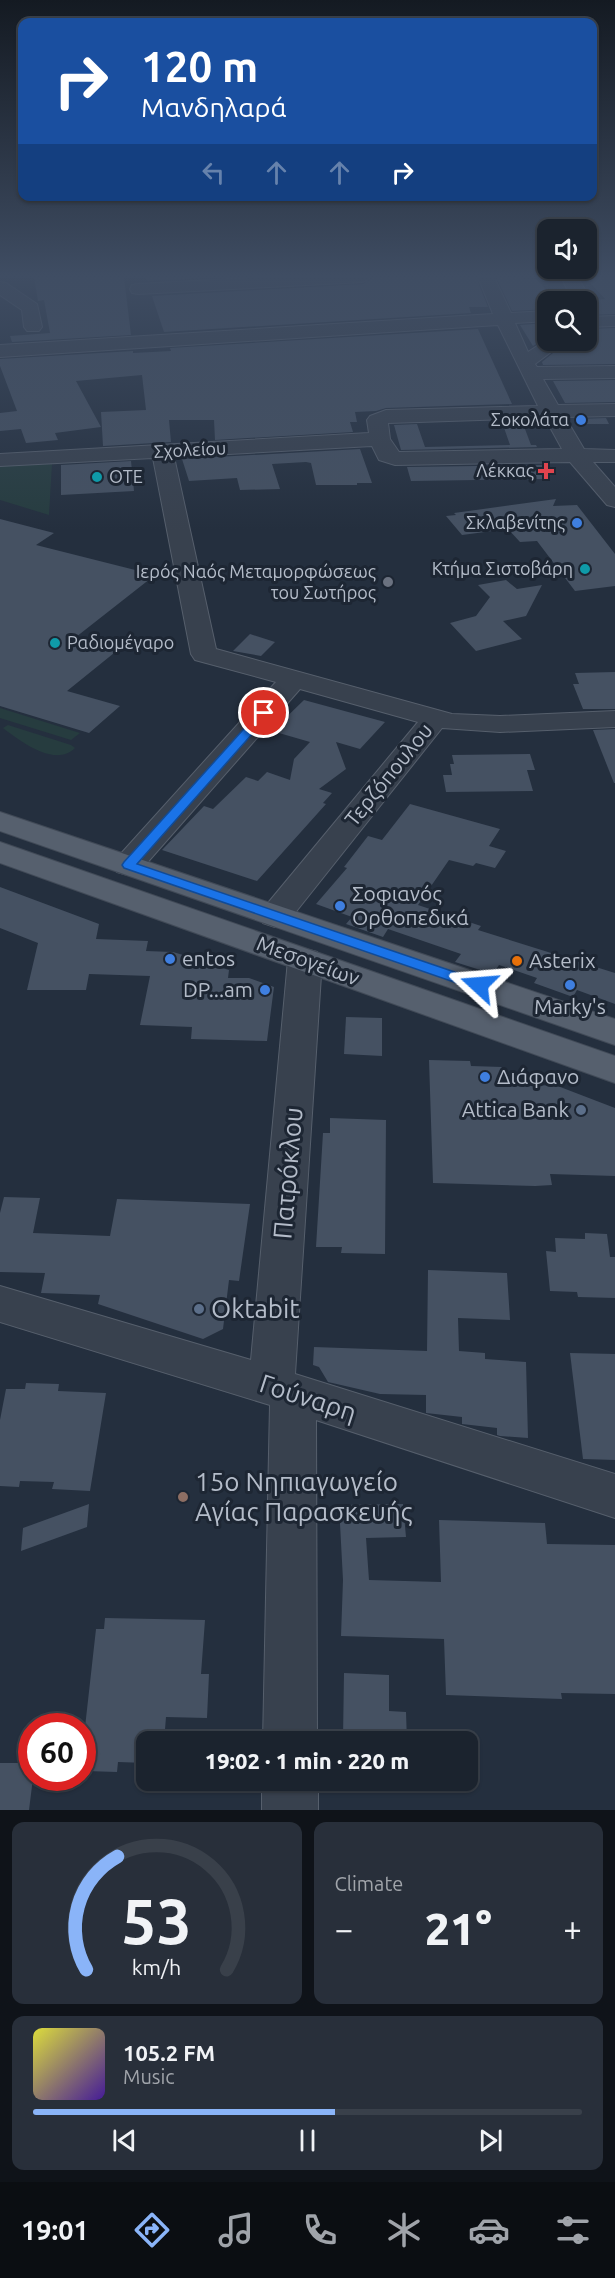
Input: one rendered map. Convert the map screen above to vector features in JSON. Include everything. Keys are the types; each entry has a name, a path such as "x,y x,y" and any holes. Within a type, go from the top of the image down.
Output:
{"main road":[{"name":"Μεσογείων","path":"0,821 615,1032"},
{"name":"Μεσογείων","path":"0,852 615,1070"}],"street":[{"path":"524,361 577,455 615,500"},
{"path":"527,368 534,361"},
{"path":"527,368 615,372"},
{"path":"615,410 383,417 377,420 380,439 387,455 394,459 615,456"},
{"name":"Σχολείου","path":"0,460 380,439"},
{"path":"162,451 201,650 208,656 296,678 435,719"},
{"path":"128,865 296,678"},
{"name":"Τερζόπουλου","path":"275,916 435,719 477,724 615,719"},
{"name":"Πατρόκλου","path":"290,1731 282,1390 305,960"},
{"name":"Γούναρη","path":"0,1304 282,1390 615,1496"},
{"path":"290,1791 290,1810"}],"green space":[{"path":"52,464 49,515 0,500 0,466"},
{"path":"0,708 80,733 71,740 0,718"},
{"path":"8,725 75,748 58,755 48,754 28,745 3,728"}],"building":[{"path":"0,361 493,361 512,404 386,408 355,412 357,422 350,422 353,432 215,440 214,420 169,420 171,442 103,446 101,412 146,410 142,375 76,381 101,427 55,433 58,440 26,443 21,429 0,431 0,413 17,411"},
{"path":"543,361 615,361 615,364 543,365"},
{"path":"615,380 615,402 565,403 553,381"},
{"path":"606,418 609,424 578,424 575,419"},
{"path":"522,421 531,445 537,447 401,450 394,425 417,424 425,447 510,445 502,422"},
{"path":"360,449 372,483 316,485 311,463 306,462 272,464 280,489 240,490 237,478 189,481 182,459"},
{"name":"ΟΤΕ","path":"131,461 134,491 61,495 61,465"},
{"path":"544,465 550,479 411,481 407,467"},
{"path":"556,499 553,506 577,505 615,554 615,586 575,591 537,541 520,542 508,529 462,535 446,516 456,515 454,513"},
{"name":"Ραδιομέγαρο","path":"0,519 54,533 36,545 155,575 76,637 119,649 67,691 120,706 89,733 0,706"},
{"path":"506,580 517,589 542,585 526,616 503,621 522,639 476,651 450,623 476,616 490,597 478,585"},
{"path":"250,634 275,642 261,656 233,651"},
{"path":"615,672 615,709 583,709 573,684 579,684 575,673"},
{"path":"304,700 385,722 360,749 336,742 346,769 319,789 332,793 323,803 326,804 257,881 162,850 204,806 213,809 246,777 258,781 267,772 290,780 294,759 310,742 272,731"},
{"path":"615,729 615,783 614,783 593,730"},
{"path":"530,754 535,770 527,770 533,791 446,792 443,775 452,775 450,764 454,764 452,755"},
{"path":"410,804 500,829 489,846 506,851 495,868 449,860 418,905 481,926 478,930 615,973 615,1004 577,990 573,997 534,983 537,978 499,965 493,974 455,962 461,954 388,929 383,937 346,924 352,917 316,904 347,868 344,867 368,836 382,840"},
{"path":"0,887 99,924 96,939 148,941 146,951 173,952 193,958 194,963 229,970 228,978 249,978 274,987 267,1041 191,1039 192,1027 140,1025 150,976 89,974 86,990 27,990 38,943 0,928"},
{"path":"346,1017 382,1018 382,1056 344,1054"},
{"path":"429,1060 470,1061 471,1066 502,1067 502,1073 527,1074 528,1086 555,1085 615,1108 615,1176 550,1174 552,1185 535,1186 433,1183"},
{"path":"330,1118 386,1120 385,1254 341,1253 342,1247 316,1247 323,1133 330,1133"},
{"path":"4,1197 40,1198 33,1233 110,1236 117,1199 250,1204 239,1281 229,1280 223,1329 203,1339 98,1304 100,1295 41,1293 45,1273 0,1272 0,1213"},
{"path":"585,1233 607,1234 610,1257 615,1257 615,1298 578,1297 577,1292 550,1291 546,1251 556,1252 555,1238 585,1239"},
{"path":"428,1270 507,1273 510,1320 458,1318 459,1351 485,1353 485,1359 526,1362 528,1438 500,1436 497,1435 497,1428 462,1424 462,1417 426,1413 426,1395 380,1394 328,1382 319,1367 313,1365 314,1347 427,1351"},
{"path":"570,1353 615,1354 615,1460 583,1459"},
{"path":"26,1383 59,1384 58,1391 106,1393 90,1491 52,1489 54,1482 20,1481 19,1487 0,1486 0,1420 6,1389 25,1389"},
{"path":"89,1504 87,1527 21,1551 23,1528"},
{"path":"403,1504 406,1537 366,1538 369,1580 441,1582 439,1520 545,1523 547,1544 615,1545 615,1694 561,1693 562,1699 446,1695 444,1639 341,1636 343,1580 339,1505"},
{"path":"105,1618 205,1620 201,1674 209,1674 207,1718 166,1717 165,1731 136,1731 136,1763 118,1762 117,1772 96,1771 96,1713 87,1713 96,1629 104,1629"},
{"path":"344,1673 389,1675 389,1711 406,1712 407,1731 343,1731"},
{"path":"0,1763 18,1763 18,1791 31,1791 29,1810 0,1810"}],"place":[{"name":"Σοκολάτα","path":"581,420"},
{"name":"Λέκκας","path":"546,471"},
{"name":"ΟΤΕ","path":"97,477"},
{"name":"Σκλαβενίτης","path":"577,523"},
{"name":"Κτήμα Σιστοβάρη","path":"585,569"},
{"name":"Ιερός Ναός Μεταμορφώσεως του Σωτήρος","path":"388,582"},
{"name":"Ραδιομέγαρο","path":"55,643"},
{"name":"Σοφιανός Ορθοπεδικά","path":"340,906"},
{"name":"entos","path":"170,959"},
{"name":"Asterix","path":"517,961"},
{"name":"Marky's","path":"570,985"},
{"name":"DP...am","path":"265,990"},
{"name":"Διάφανο","path":"485,1077"},
{"name":"Attica Bank","path":"581,1110"},
{"name":"Oktabit","path":"199,1309"},
{"name":"15ο Νηπιαγωγείο Αγίας Παρασκευής","path":"183,1497"}],"route":[{"path":"264,713 128,865 479,985"}]}
